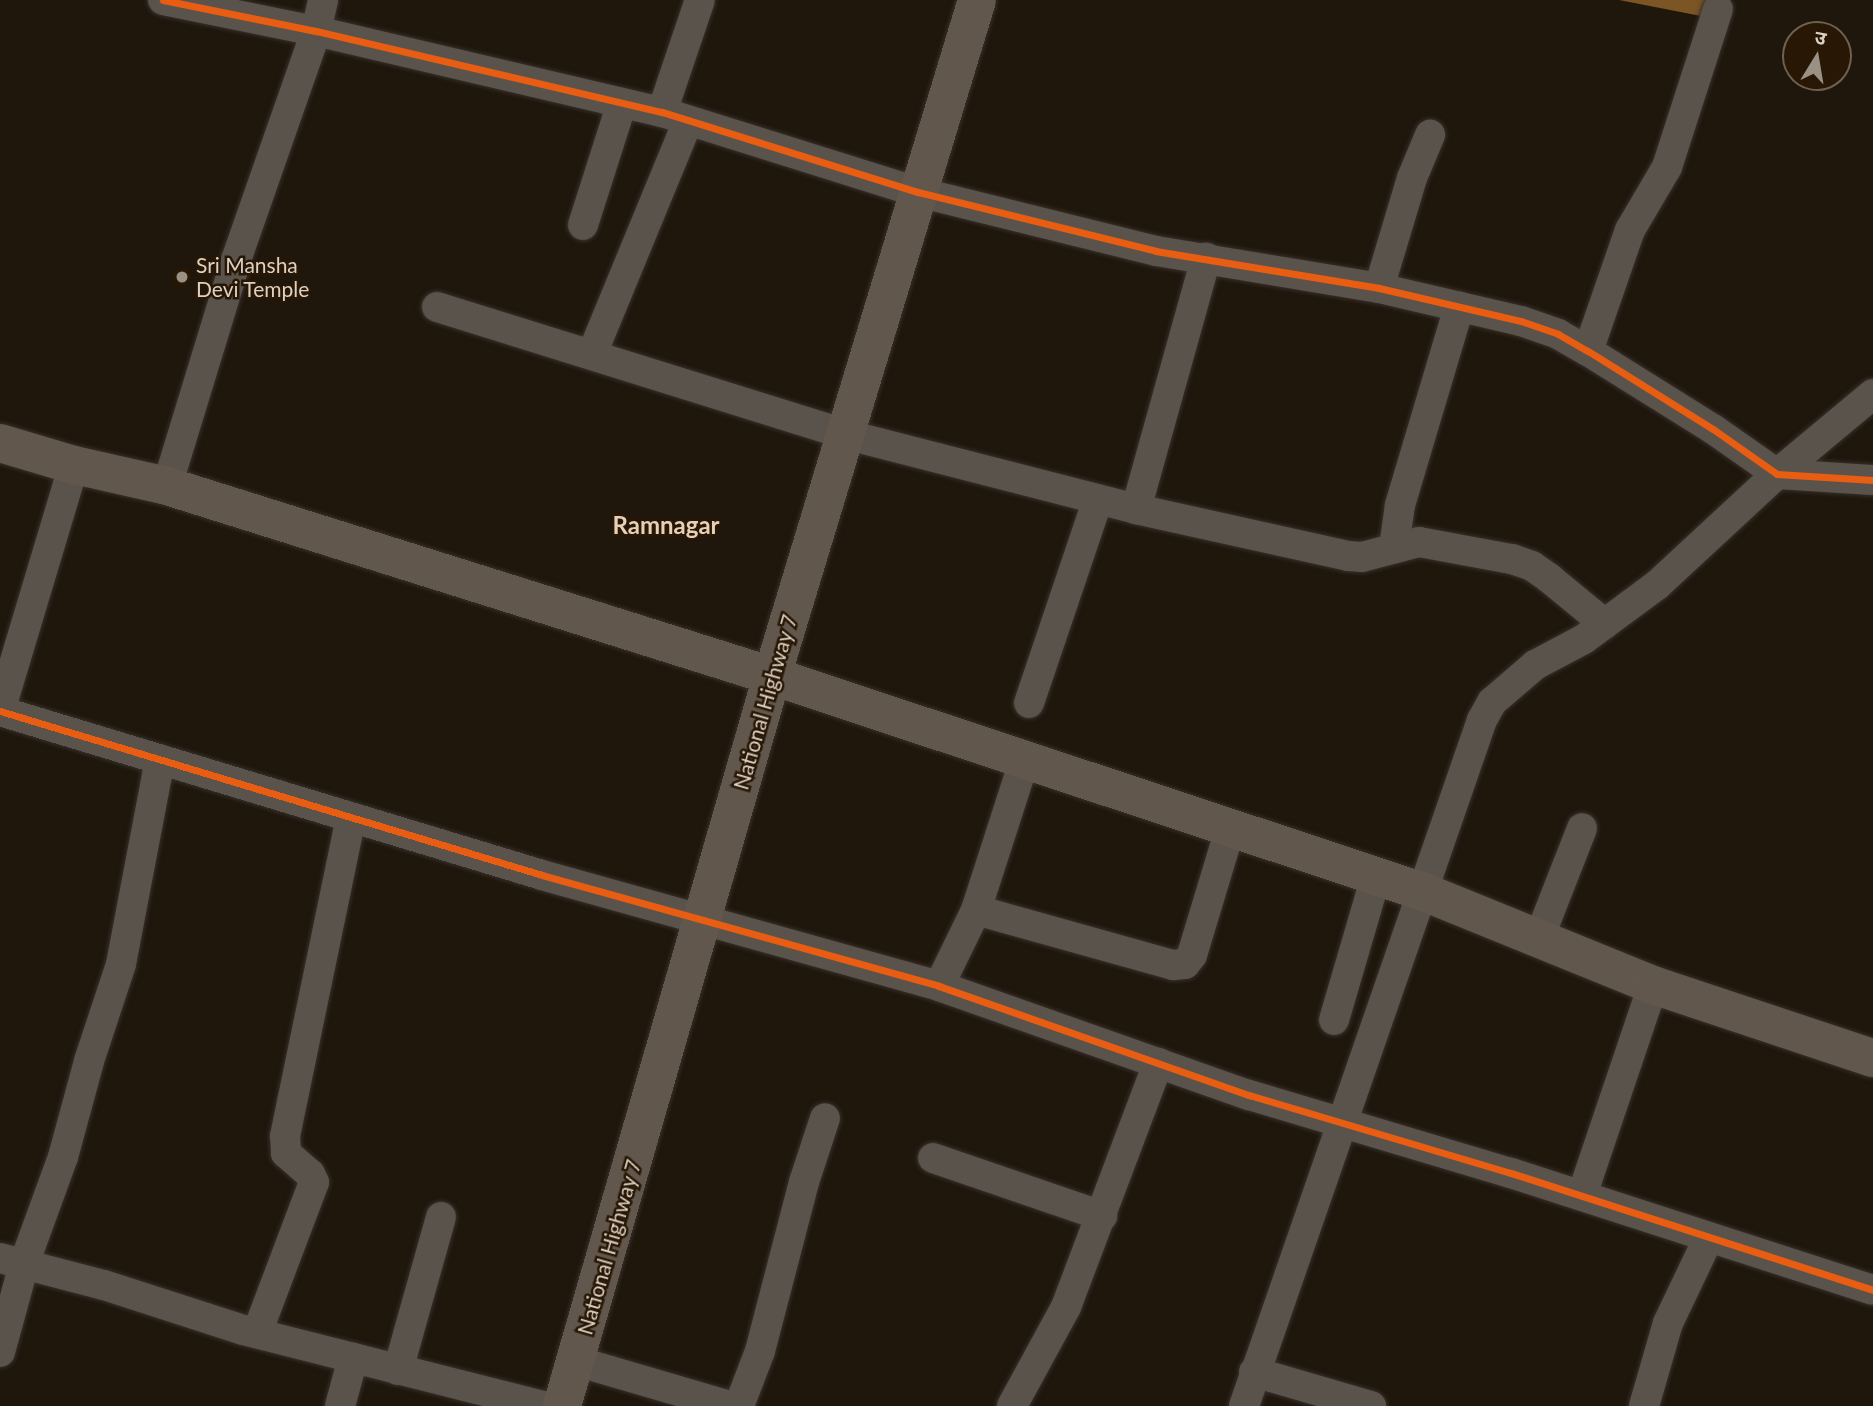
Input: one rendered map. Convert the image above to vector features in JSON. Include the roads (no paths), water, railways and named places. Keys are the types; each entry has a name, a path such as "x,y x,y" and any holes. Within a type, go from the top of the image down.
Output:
{"main road":[{"name":"National Highway 7","path":"562,1406 772,676 977,0"},
{"path":"0,443 75,465 167,485 772,676 1424,892 1653,985 1873,1058"}],"street":[{"path":"163,0 316,31 622,103 918,192 1157,251 1380,288 1534,325 1558,334 1588,352 1713,429 1777,474 1873,480"},
{"path":"167,485 236,260 316,31 323,0"},
{"path":"592,354 675,117 700,0"},
{"path":"1588,352 1630,230 1667,167 1718,9"},
{"path":"583,225 622,103"},
{"path":"1380,288 1412,178 1430,135"},
{"path":"1136,509 1206,258"},
{"path":"437,307 844,434 1136,509 1348,556 1362,557 1419,542 1512,559 1532,566 1605,624"},
{"path":"1394,547 1400,505 1459,307"},
{"path":"1244,1406 1482,720 1492,702 1535,665 1584,639 1657,586 1777,474 1873,394"},
{"path":"75,465 0,711 351,818 939,986 1342,1125 1582,1195 1873,1290"},
{"path":"1029,703 1098,499"},
{"path":"0,1352 12,1261 63,1157 89,1061 121,964 160,760"},
{"path":"939,986 976,910 1024,761"},
{"path":"257,1333 314,1182 310,1174 286,1153 285,1136 351,818"},
{"path":"1539,938 1581,828"},
{"path":"976,910 1173,965 1185,964 1192,955 1230,829"},
{"path":"1334,1020 1376,876"},
{"path":"1582,1195 1653,985"},
{"path":"1012,1406 1054,1334 1102,1216 1158,1063"},
{"path":"739,1406 760,1351 804,1182 825,1118"},
{"path":"933,1158 1102,1216"},
{"path":"398,1370 440,1217"},
{"path":"1644,1406 1668,1323 1709,1237"},
{"path":"12,1261 257,1333 542,1406"},
{"path":"340,1406 353,1358"},
{"path":"576,1361 730,1406"},
{"path":"1254,1372 1371,1406"}],"place":[{"name":"Sri Mansha Devi Temple","path":"182,277"}],"district":[{"name":"Ramnagar","path":"666,525"}]}
